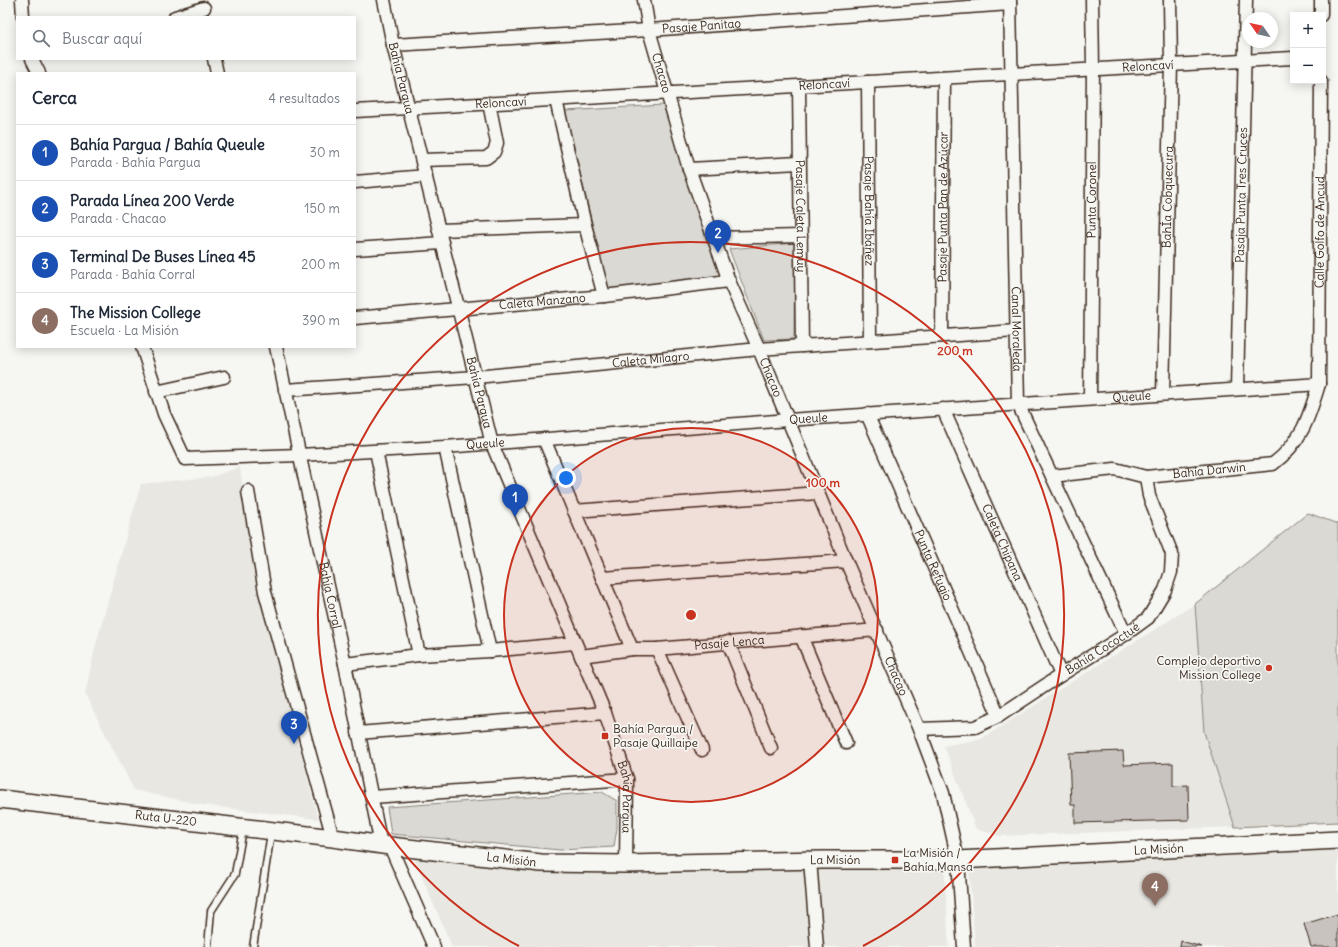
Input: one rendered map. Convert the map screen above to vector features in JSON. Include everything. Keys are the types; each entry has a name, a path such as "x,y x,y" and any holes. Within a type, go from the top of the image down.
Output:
{"street":[{"path":"22,0 23,16"},
{"name":"Bahía Pargua","path":"384,0 393,45 492,444 605,713 627,779 626,864"},
{"name":"Chacao","path":"644,0 649,30 689,168 729,282 759,349 846,561 919,729 943,793 958,860 964,947"},
{"name":"Punta Coronel","path":"1090,399 1093,69 1092,0"},
{"name":"BahÍa Cobquecura","path":"1163,394 1171,65 1170,0"},
{"name":"Pasaja Punta Tres Cruces","path":"1237,389 1246,61 1246,0"},
{"path":"1320,0 1321,12"},
{"name":"Pasaje Panitao","path":"393,45 649,30 1010,2"},
{"name":"Canal Moraleda","path":"1010,2 1018,404 1126,634"},
{"path":"178,16 204,8"},
{"name":"Reloncaví","path":"356,111 1290,58"},
{"path":"34,60 39,72"},
{"path":"214,60 217,72"},
{"name":"Pasaje Punta Pan de Azúcar","path":"942,336 944,78"},
{"name":"Pasaje Bahía Ibáñez","path":"868,82 870,341"},
{"name":"Calle Golfo de Ancud","path":"1319,384 1321,84"},
{"name":"Pasaje Caleta Lemuy","path":"799,86 802,346"},
{"path":"556,100 585,225 604,296"},
{"path":"422,160 486,158 494,152 497,144 489,103"},
{"path":"689,168 799,163"},
{"path":"356,182 426,176"},
{"path":"439,230 585,225"},
{"path":"714,238 801,236"},
{"path":"356,249 442,242"},
{"name":"Caleta Manzano","path":"356,318 604,296 729,282"},
{"name":"Caleta Milagro","path":"285,390 476,377 759,349 1016,331"},
{"path":"142,348 156,392 224,377"},
{"name":"Bahía Corral","path":"276,348 345,664 372,797 385,846 434,947"},
{"name":"Queule","path":"156,392 164,414 185,459 299,455 492,444 866,414 1319,384"},
{"name":"Bahía Darwin","path":"1052,476 1115,469 1146,477 1273,464 1285,455 1297,441 1310,414 1319,384"},
{"name":"Caleta Chipana","path":"943,409 1061,675"},
{"name":"Punta Refugio","path":"866,414 999,716"},
{"path":"544,439 632,649"},
{"path":"445,447 490,651"},
{"path":"376,451 419,655"},
{"name":"Bahía Cococtué","path":"919,729 975,727 999,716 1126,634 1148,618 1165,590 1171,572 1172,554 1149,496 1146,477"},
{"path":"248,491 265,592 333,838"},
{"path":"574,511 818,493"},
{"path":"602,578 846,561"},
{"name":"Pasaje Lenca","path":"581,656 632,649 657,649 877,630"},
{"path":"801,636 846,744"},
{"path":"728,642 771,748"},
{"path":"345,664 419,655 490,651 575,643"},
{"path":"657,649 702,750"},
{"path":"358,733 605,713"},
{"path":"372,797 627,779"},
{"name":"Ruta U-220","path":"0,799 333,838"},
{"name":"La Misión","path":"333,838 385,846 541,863 626,864 810,860 958,860 1338,840"},
{"path":"810,860 817,947"}],"lane":[{"path":"208,947 211,911 235,874 244,828"},
{"path":"253,947 272,831"}],"shaded area":[{"path":"663,105 721,276 608,289 565,111"},
{"path":"795,243 794,339 764,340 729,249"},
{"path":"240,467 254,571 318,819 202,805 134,790 85,694 96,644 141,484 211,477"},
{"name":"Complejo deportivo Mission College","path":"1308,513 1338,524 1338,822 1235,827 1204,732 1195,604"},
{"path":"1195,604 1204,732 1235,827 1001,836 976,829 944,746 981,739"},
{"path":"602,792 617,801 617,828 614,847 560,850 391,834 387,807"},
{"path":"1338,850 1338,947 975,947 969,866"},
{"path":"412,854 944,864 949,947 452,947"}],"building":[{"path":"1123,751 1124,765 1173,763 1173,786 1188,785 1189,820 1075,823 1075,805 1071,805 1069,753"},
{"path":"1338,914 1338,947 1311,947 1304,924"},
{"path":"1181,941 1202,947 1180,947"}],"place":[{"name":"Parada Línea 200 Verde","path":"718,253"},
{"name":"Bahía Pargua / Bahía Queule","path":"515,517"},
{"name":"Complejo deportivo Mission College","path":"1269,668"},
{"name":"Bahía Pargua / Pasaje Quillaipe","path":"605,736"},
{"name":"Terminal De Buses Línea 45","path":"294,744"},
{"name":"La Misión / Bahía Mansa","path":"895,860"},
{"name":"The Mission College","path":"1155,906"}]}
